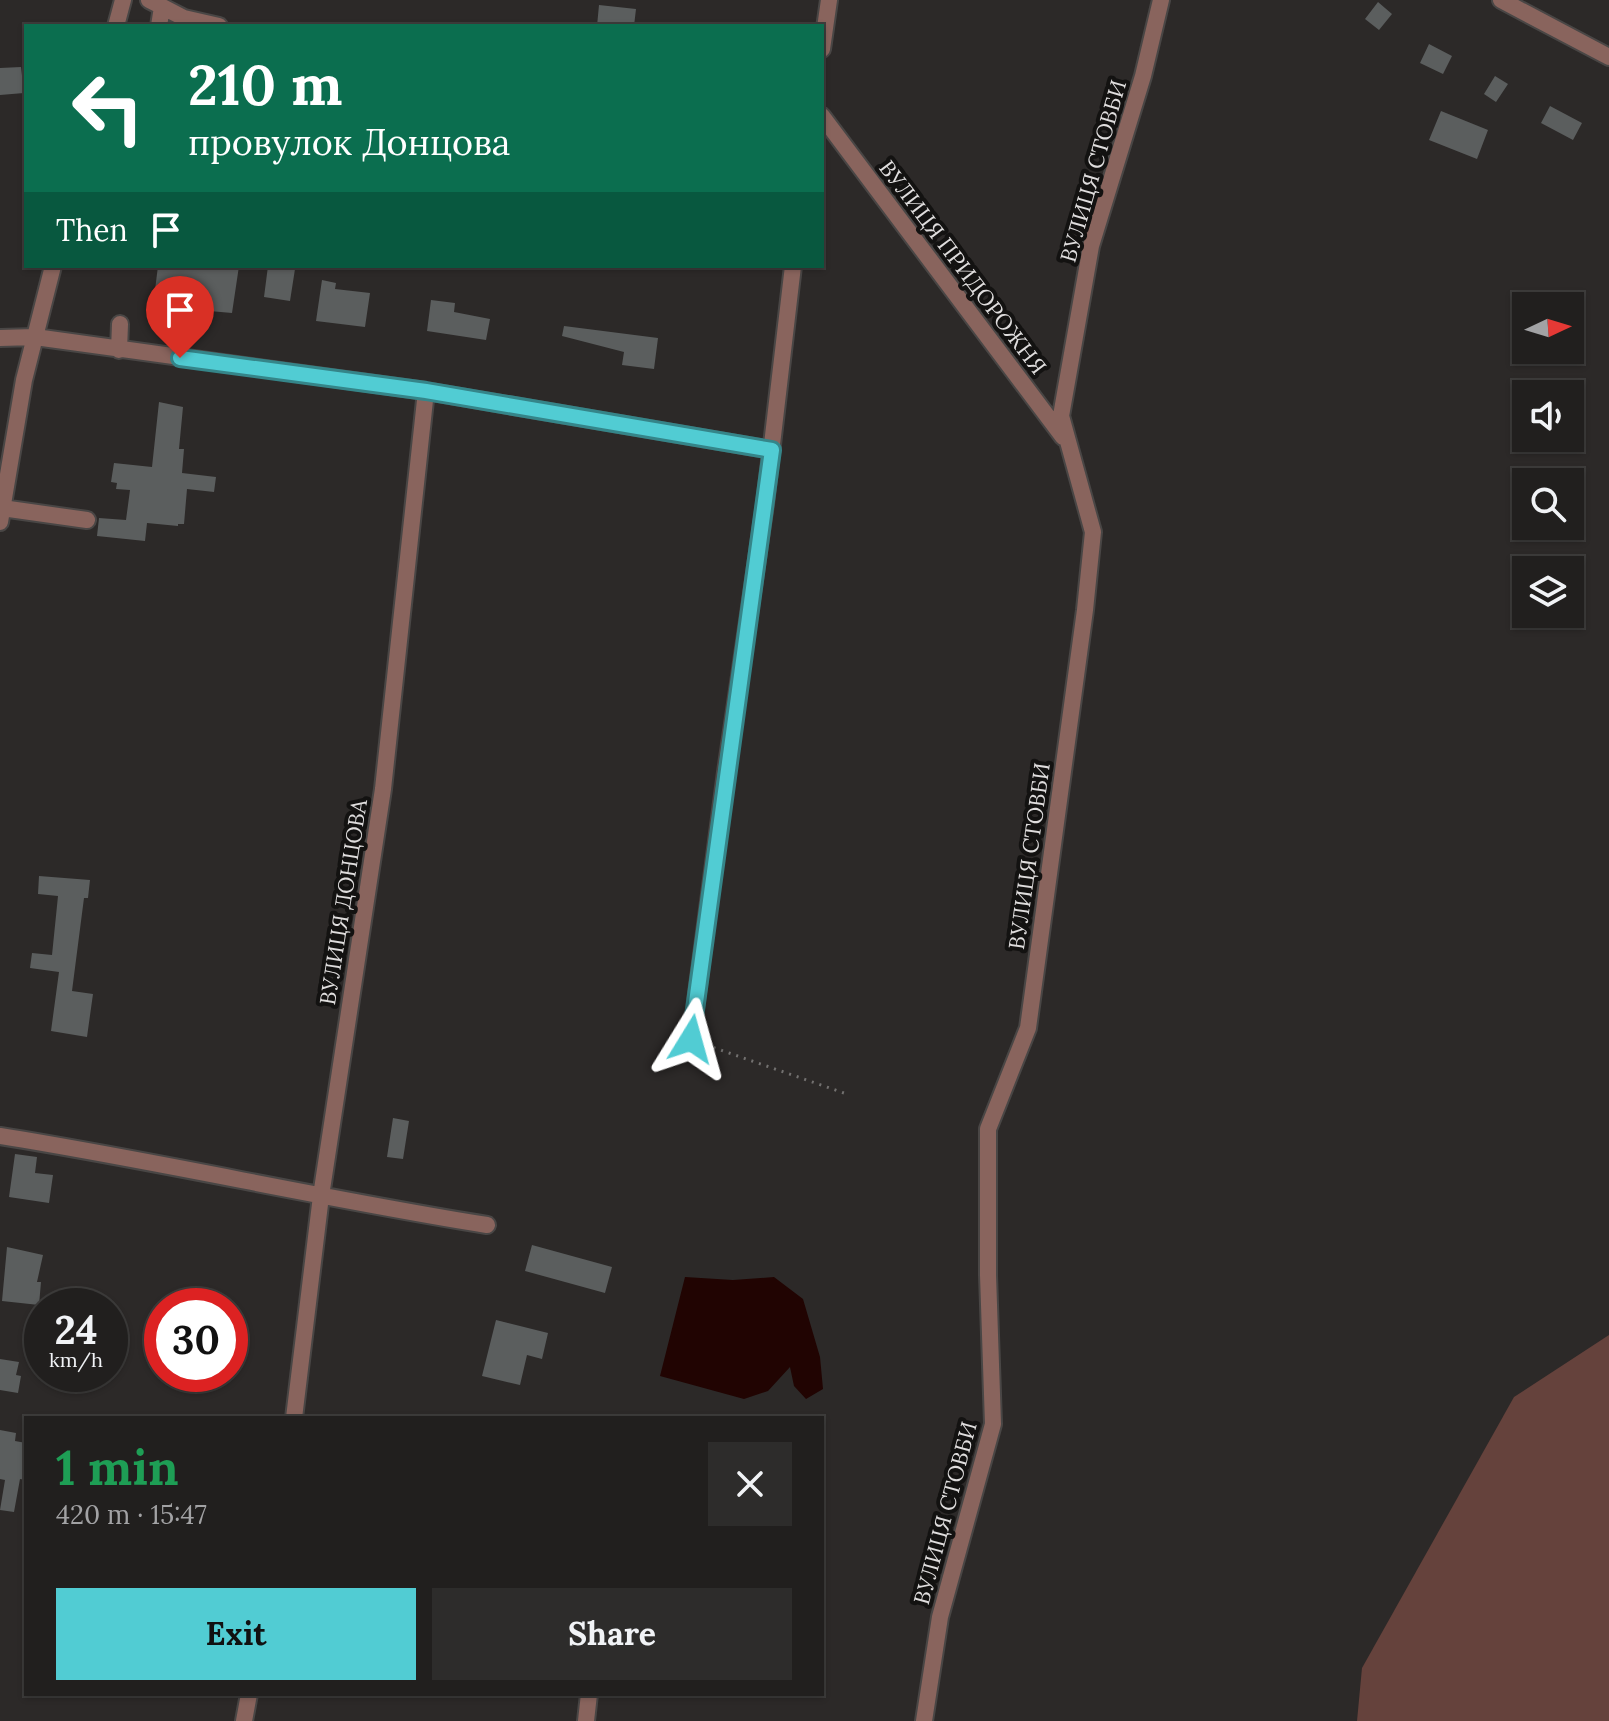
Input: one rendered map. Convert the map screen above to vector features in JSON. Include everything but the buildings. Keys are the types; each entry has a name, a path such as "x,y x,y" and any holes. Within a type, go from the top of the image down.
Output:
{"street":[{"path":"117,24 123,0"},
{"path":"824,35 829,0"},
{"name":"ВУЛИЦЯ СТОВБИ","path":"924,1721 940,1617 993,1424 988,1275 988,1129 1028,1028 1085,610 1093,532 1061,416 1091,246 1143,76 1161,0"},
{"path":"1501,0 1609,57"},
{"path":"156,4 159,24"},
{"path":"156,4 184,18 210,24"},
{"name":"ВУЛИЦЯ ПРИДОРОЖНЯ","path":"824,119 1069,444"},
{"path":"52,268 24,380 1,516 87,520"},
{"path":"691,1039 772,450 793,268"},
{"path":"119,350 120,324"},
{"path":"0,338 35,337 426,391 772,450"},
{"name":"ВУЛИЦЯ ДОНЦОВА","path":"294,1416 321,1196 383,789 426,391"},
{"path":"0,1136 487,1225"},
{"path":"244,1721 249,1696"},
{"path":"586,1721 589,1696"}],"path":[{"path":"691,1039 844,1093"}],"shaded area":[{"path":"685,1277 733,1280 774,1277 803,1299 820,1357 823,1389 806,1399 794,1386 790,1367 768,1391 744,1399 660,1376"},
{"path":"1609,1335 1609,1721 1357,1721 1362,1668 1514,1397"}],"route":[{"path":"180,358 426,391 772,450 691,1039"}]}
